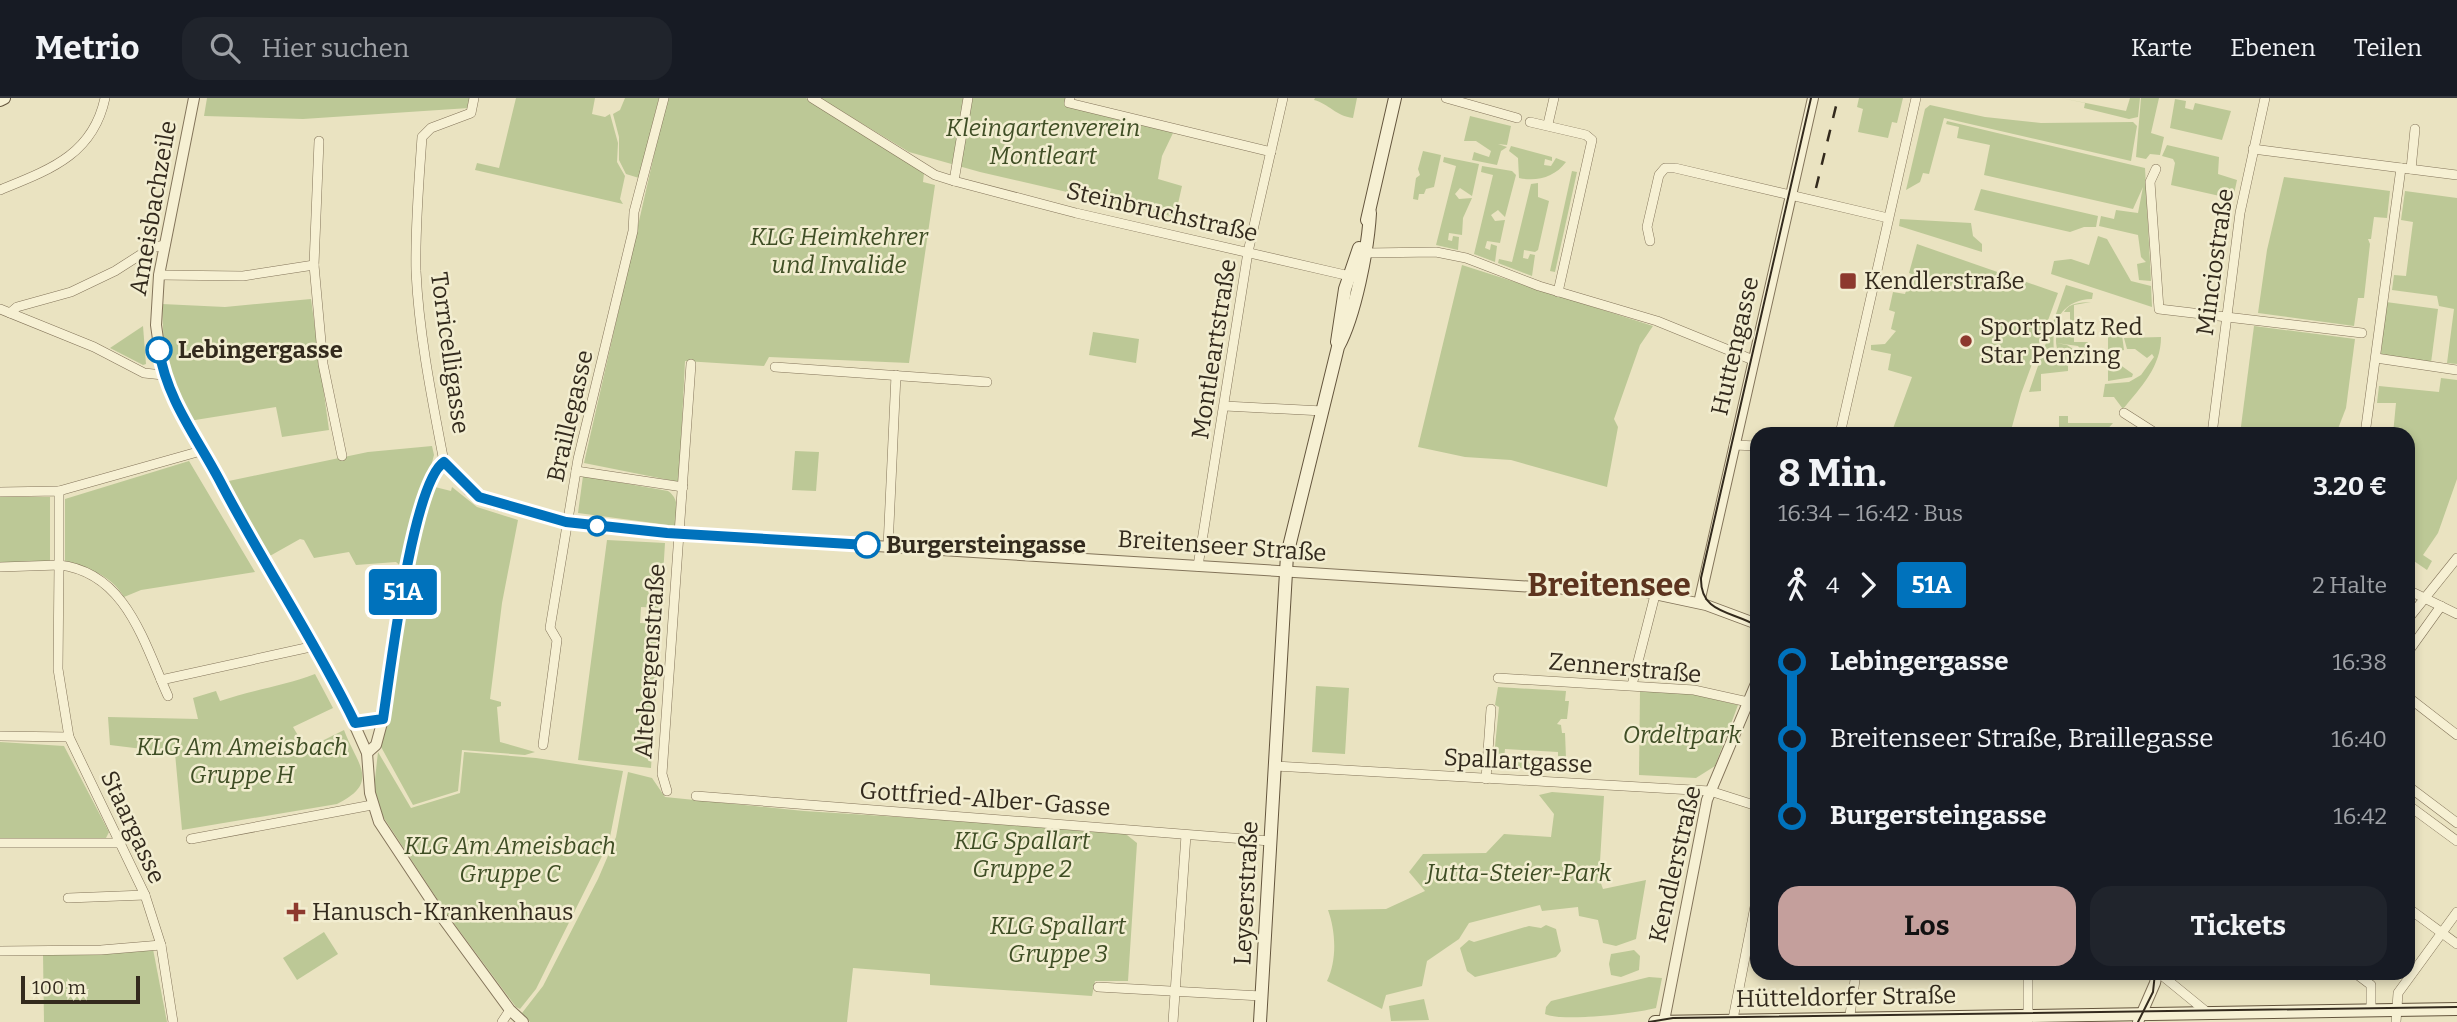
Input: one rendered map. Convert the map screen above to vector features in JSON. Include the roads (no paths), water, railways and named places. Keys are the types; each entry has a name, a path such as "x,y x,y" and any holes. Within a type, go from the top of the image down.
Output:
{"main road":[{"path":"1354,277 1395,98"},
{"path":"1354,277 1366,253 1370,213"},
{"name":"Leyserstraße","path":"1259,1022 1275,766 1279,751 1277,728 1287,555 1338,347 1337,335 1354,277"},
{"name":"Hütteldorfer Straße","path":"1661,1022 2309,1017 2371,1010 2397,1016 2457,1009"}],"street":[{"path":"0,190 51,169 77,151 99,119 105,98"},
{"name":"Ameisbachzeile","path":"194,98 159,275 156,325 163,375 201,451 315,646 355,723 367,753 372,806 388,835 444,920 510,1010 523,1022"},
{"name":"Torricelligasse","path":"367,753 376,745 383,719 414,537 432,477 444,462 428,375 418,295 416,236 422,137 431,128 471,114 474,98"},
{"name":"Braillegasse","path":"543,745 556,640 550,628 566,522 663,98"},
{"name":"Steinbruchstraße","path":"812,98 935,174 954,181 1076,213 1354,277"},
{"path":"954,181 968,98"},
{"name":"Montleartstraße","path":"1198,566 1248,252 1283,98"},
{"path":"1447,98 1517,118"},
{"path":"1548,124 1554,98"},
{"name":"Huttengasse","path":"1699,603 1813,98"},
{"path":"1842,427 1916,98"},
{"name":"Minciostraße","path":"2213,427 2240,213 2265,98"},
{"path":"1070,100 1271,152"},
{"path":"1530,122 1548,124 1586,135 1592,140 1558,292"},
{"path":"2412,169 2415,129"},
{"path":"319,141 314,265 323,364 342,456"},
{"path":"2253,149 2457,175"},
{"path":"1650,241 1647,227 1660,175 1665,168 1675,168 1888,218"},
{"path":"2366,427 2401,168"},
{"path":"2156,169 2150,181 2159,309 2379,335"},
{"path":"10,313 17,307 71,292 115,271 151,248 165,245"},
{"path":"1366,253 1420,252 1457,256 1558,292 1657,321 1754,360"},
{"path":"159,275 243,276 314,265"},
{"path":"0,309 94,346 144,373 163,375"},
{"path":"2376,358 2457,370"},
{"name":"Altebergenstraße","path":"667,791 662,774 691,365"},
{"path":"775,367 987,382"},
{"path":"888,547 896,374"},
{"path":"1224,406 1323,411"},
{"path":"2124,413 2146,427"},
{"path":"1734,444 1750,445"},
{"path":"0,492 59,491 201,451"},
{"name":"Breitenseer Straße","path":"444,462 479,497 566,522 678,534 1600,591 1618,586 1699,603 1738,614 1750,620"},
{"path":"576,471 682,487"},
{"name":"Staargasse","path":"59,491 60,693 69,737 145,895 161,945 173,1022"},
{"path":"2415,612 2457,558"},
{"path":"0,567 59,565 88,570 114,590 168,696"},
{"path":"2415,594 2457,614"},
{"path":"1632,685 1655,595"},
{"path":"2415,642 2441,606"},
{"path":"161,680 315,646"},
{"name":"Zennerstraße","path":"1498,678 1694,690 1748,702"},
{"name":"Kendlerstraße","path":"1661,1022 1710,791 1750,697"},
{"path":"2415,702 2457,735"},
{"path":"1486,779 1491,709"},
{"path":"355,723 383,719"},
{"path":"0,736 69,737"},
{"name":"Spallartgasse","path":"1275,766 1710,791 1750,804"},
{"path":"2415,791 2457,823"},
{"name":"Gottfried-Alber-Gasse","path":"696,796 1270,841"},
{"path":"191,839 372,806"},
{"path":"2415,810 2457,841"},
{"path":"1173,1022 1186,835"},
{"path":"0,843 120,843"},
{"path":"68,898 145,895"},
{"path":"2415,969 2457,912"},
{"path":"2415,913 2457,944"},
{"path":"1733,1020 1750,932"},
{"path":"0,951 101,950 161,945"},
{"path":"1849,1020 1855,980"},
{"path":"2028,980 2028,1018"},
{"path":"2140,1018 2156,980"},
{"path":"2167,980 2216,1016"},
{"path":"2364,980 2371,985 2371,1010"},
{"path":"2397,1016 2398,993 2407,980"},
{"path":"1098,987 1261,996"},
{"path":"502,1022 510,1010"}],"tram line":[{"path":"1750,622 1712,605 1702,590 1701,578 1811,98"},
{"path":"2138,1022 2153,992 2154,980"},
{"path":"1649,1022 1673,1018 2457,1007"}],"railway":[{"path":"1816,188 1838,98"}],"place":[{"name":"Kendlerstraße","path":"1848,281"},
{"name":"Sportplatz Red Star Penzing","path":"1966,341"},
{"name":"Lebingergasse","path":"159,350"},
{"name":"Burgersteingasse","path":"867,545"},
{"name":"Hanusch-Krankenhaus","path":"296,912"}],"district":[{"name":"Breitensee","path":"1609,585"}],"park label":[{"name":"Kleingartenverein Montleart","path":"1043,142"},
{"name":"KLG Heimkehrer und Invalide","path":"839,251"},
{"name":"Ordeltpark","path":"1682,735"},
{"name":"KLG Am Ameisbach Gruppe H","path":"242,761"},
{"name":"KLG Spallart Gruppe 2","path":"1022,855"},
{"name":"KLG Am Ameisbach Gruppe C","path":"510,860"},
{"name":"Jutta-Steier-Park","path":"1519,873"},
{"name":"KLG Spallart Gruppe 3","path":"1058,940"}]}
